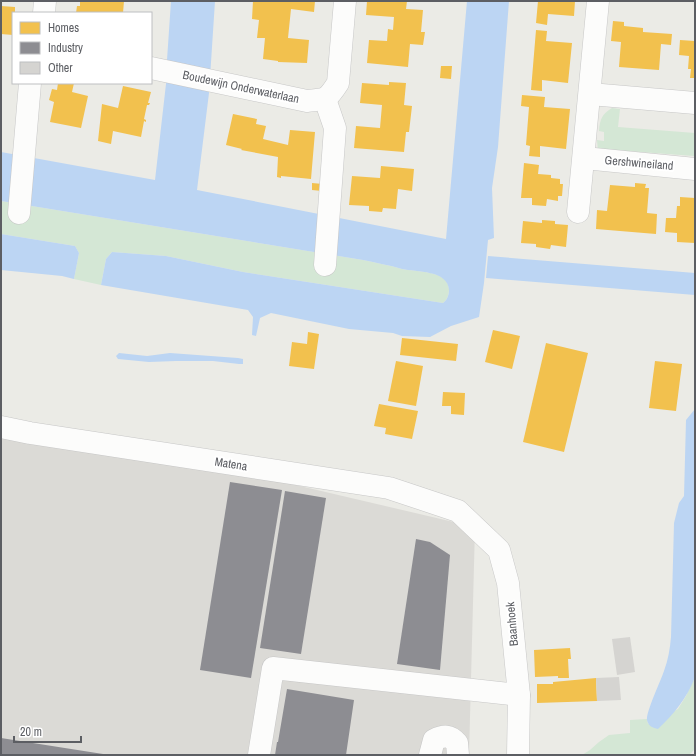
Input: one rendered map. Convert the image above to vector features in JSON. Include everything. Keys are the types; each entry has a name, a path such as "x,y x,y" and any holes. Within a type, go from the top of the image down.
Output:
{"street":[{"path":"44,12 45,1"},
{"path":"325,265 335,128 325,99 331,94 338,83 345,1"},
{"path":"578,212 598,1"},
{"name":"Boudewijn Onderwaterlaan","path":"155,68 307,101 325,99"},
{"path":"19,213 30,84"},
{"path":"590,94 695,103"},
{"name":"Gershwineiland","path":"584,158 695,169"},
{"name":"Matena","path":"1,427 30,433 389,488 458,511"},
{"name":"Baanhoek","path":"458,511 499,550 508,583 519,694 518,755"},
{"path":"258,755 273,668 519,694"},
{"path":"430,755 434,740 445,736 452,738 457,743 458,755"}],"shaded area":[{"path":"1,416 475,527 469,755 1,755"}],"green space":[{"path":"612,108 620,109 618,127 695,133 695,165 694,156 614,150 598,151 597,140 604,141 604,132 599,131 600,123 606,112"},
{"path":"1,201 363,260 402,269 430,273 443,278 447,283 449,293 447,299 443,303 243,272 166,256 112,252 106,259 101,285 74,279 79,253 75,246 1,234"},
{"path":"695,677 695,749 689,755 582,755 609,735 630,733 630,720 647,719 648,724 678,709"}],"water":[{"path":"171,1 215,1 209,93 197,190 446,239 467,1 509,1 498,147 492,188 494,238 488,240 479,317 451,326 430,337 402,336 393,333 349,329 271,313 260,318 256,336 252,335 253,317 248,310 101,285 106,259 112,252 166,256 243,272 443,303 448,297 449,290 447,283 443,279 430,273 402,269 363,260 1,201 1,152 155,180 166,84"},
{"path":"1,234 75,246 79,253 74,279 62,276 1,270"},
{"path":"488,256 695,273 695,295 486,278"},
{"path":"119,353 147,356 170,353 238,358 243,359 243,364 213,361 149,362 118,359 116,356"},
{"path":"695,409 695,677 680,705 658,729 650,725 647,720 647,716 668,659 671,637 674,523 679,503 684,496 686,420"}],"building: Homes":[{"path":"80,1 124,1 123,12 76,12 77,6 80,6"},
{"path":"253,1 315,1 314,12 291,9 288,38 309,40 307,63 278,62 263,59 265,38 257,38 259,20 252,19"},
{"path":"367,1 407,1 406,9 423,10 421,32 425,32 423,45 410,44 408,67 367,63 369,40 387,41 388,29 393,30 394,17 366,15"},
{"path":"538,1 575,1 574,16 548,14 547,25 536,23"},
{"path":"1,6 15,7 15,12 12,12 12,35 1,34"},
{"path":"613,21 624,22 624,26 643,28 643,32 672,34 671,45 661,44 659,70 619,67 621,42 611,41"},
{"path":"536,30 547,31 546,41 572,43 568,83 542,80 542,91 531,90"},
{"path":"680,40 695,41 695,78 690,78 691,69 688,69 689,56 679,55"},
{"path":"441,66 452,66 451,79 440,78"},
{"path":"389,82 406,83 404,105 412,106 409,132 406,132 404,152 354,148 356,126 380,128 382,105 360,103 362,83 389,85"},
{"path":"58,84 74,84 72,92 88,96 81,128 50,122 54,102 49,100 52,89 57,90"},
{"path":"123,86 151,92 148,103 150,103 147,105 144,119 146,122 144,121 141,137 113,131 111,144 98,141 102,104 118,108"},
{"path":"522,95 545,97 544,107 570,109 566,149 540,146 540,157 529,156 530,146 526,145 529,107 521,106"},
{"path":"233,114 257,119 256,124 266,126 263,139 288,145 290,130 315,132 311,179 281,176 281,178 277,177 278,157 241,150 242,149 226,145"},
{"path":"524,163 539,165 538,174 551,175 551,178 560,179 560,184 563,184 562,196 558,196 558,201 547,199 546,206 532,205 532,198 521,198"},
{"path":"381,166 414,169 412,191 398,189 396,209 383,208 382,212 369,211 369,206 349,205 352,176 380,178"},
{"path":"312,183 323,184 322,191 312,190"},
{"path":"635,183 646,184 645,188 649,188 647,213 657,214 656,234 596,229 597,210 607,211 610,185 635,187"},
{"path":"680,197 695,198 695,243 677,242 677,233 665,232 666,218 676,218 677,206 680,206"},
{"path":"542,220 555,221 555,224 568,225 566,247 551,245 550,249 536,247 536,244 521,243 523,221 542,223"},
{"path":"493,330 520,336 512,369 485,362"},
{"path":"308,332 319,334 314,369 289,366 292,342 307,344"},
{"path":"402,338 458,344 456,361 400,355"},
{"path":"546,343 588,353 564,452 523,442"},
{"path":"396,361 423,366 416,406 388,401"},
{"path":"655,361 682,364 676,411 649,408"},
{"path":"443,392 465,393 464,415 451,414 451,406 442,406"},
{"path":"379,404 418,411 412,439 385,434 386,428 374,426"},
{"path":"570,648 571,659 568,659 569,678 558,678 558,676 535,677 534,650"},
{"path":"596,678 597,701 537,703 537,684 553,684 553,682"}],"building: Industry":[{"path":"230,482 282,490 251,678 200,670"},
{"path":"285,491 326,498 301,654 260,648"},
{"path":"416,539 430,542 450,555 440,670 397,664"},
{"path":"287,689 354,700 346,755 275,755"},
{"path":"1,738 103,754 103,755 1,755"}],"building: Other":[{"path":"630,637 635,672 617,675 612,639"},
{"path":"619,677 621,700 597,701 596,678"}]}
